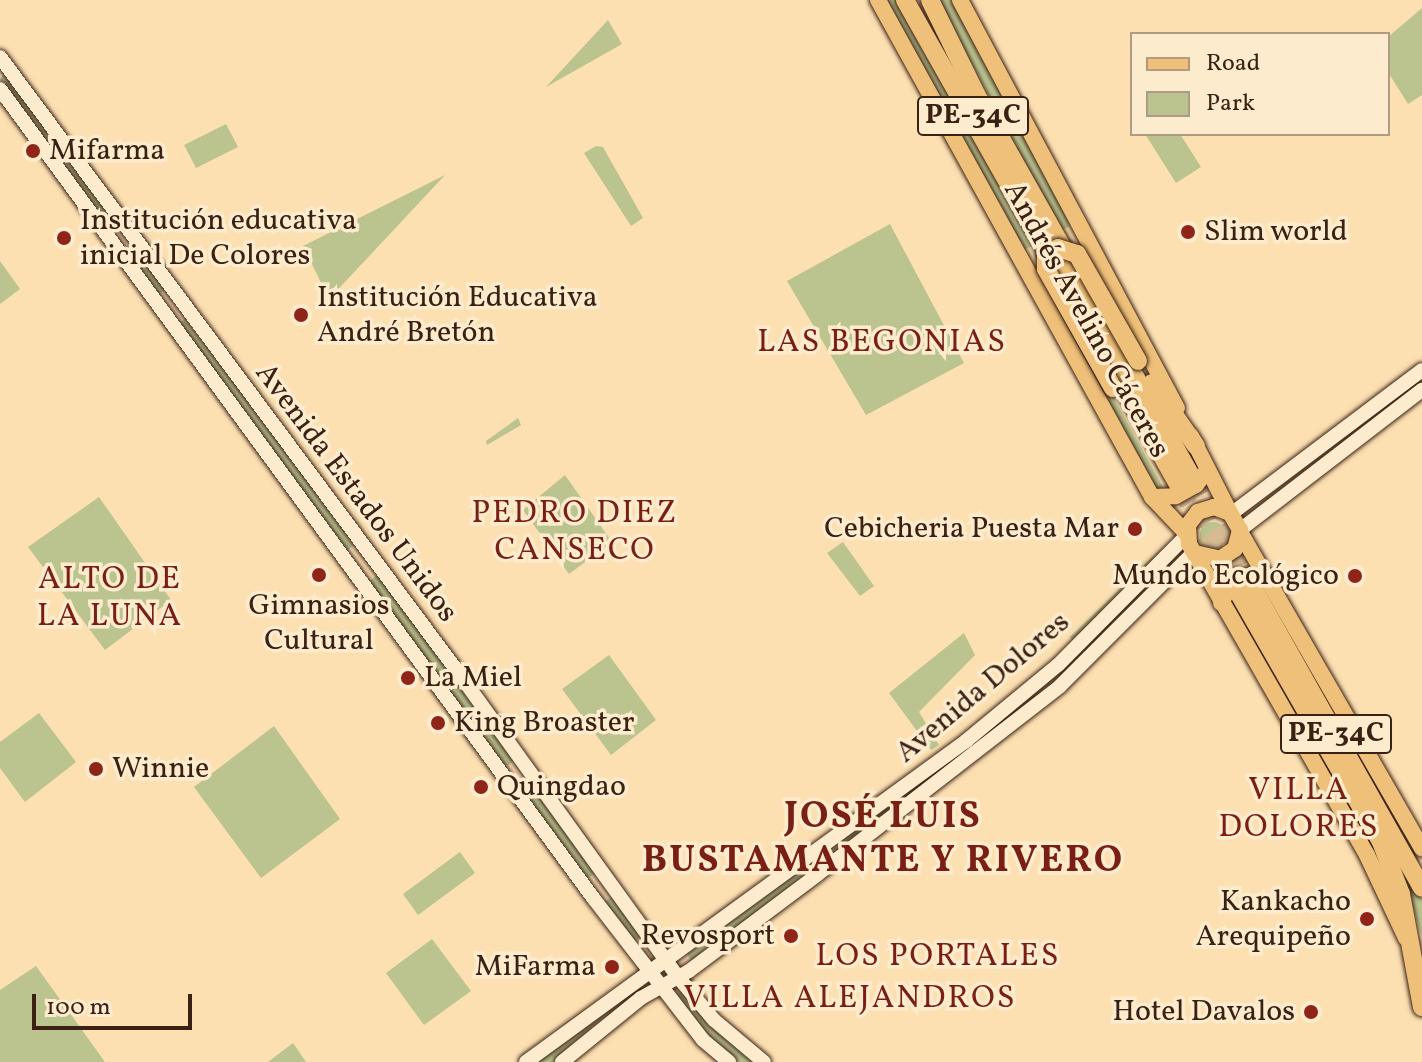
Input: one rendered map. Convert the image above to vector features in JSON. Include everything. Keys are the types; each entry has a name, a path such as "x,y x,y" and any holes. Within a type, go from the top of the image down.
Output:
{"highway":[{"name":"Andrés Avelino Cáceres","path":"905,0 1189,479"},
{"name":"Andrés Avelino Cáceres","path":"930,0 976,94 1189,479"},
{"path":"1189,479 1161,471 1046,269 1046,256 1058,248 1077,254 1138,361 1196,446"},
{"name":"PE-34C","path":"1250,581 1422,888"},
{"name":"PE-34C","path":"1250,581 1381,842 1401,894 1422,987 1422,1007"}],"main road":[{"name":"Andrés Avelino Cáceres","path":"878,0 1152,497 1187,535"},
{"name":"Andrés Avelino Cáceres","path":"960,0 1196,446 1189,479 1230,513"},
{"name":"Avenida Estados Unidos","path":"0,57 678,977 714,1020 764,1062"},
{"name":"Avenida Estados Unidos","path":"0,89 626,943 703,1040 729,1062"},
{"path":"1415,956 1367,855 1221,603 1187,535 1192,518 1205,508 1230,513 1422,370"},
{"path":"1194,552 1220,559 1235,549 1240,531 1422,390"},
{"path":"1152,497 1169,498 1196,485 1189,479"},
{"path":"1230,513 1240,531 1250,581 1422,848"},
{"name":"Avenida Dolores","path":"526,1062 889,799 1050,672 1187,535"},
{"name":"Avenida Dolores","path":"562,1062 1060,686 1194,552"},
{"path":"1221,603 1235,577 1250,581"},
{"path":"626,943 643,940 644,928"}],"green space":[{"path":"884,0 899,0 1037,244 1023,250"},
{"path":"938,0 953,0 1072,225 1061,231"},
{"path":"1422,8 1422,95 1408,104 1390,75 1390,35"},
{"path":"608,20 622,44 546,87"},
{"path":"5,72 107,210 100,215 0,79"},
{"path":"226,124 238,147 196,168 184,145"},
{"path":"1146,136 1181,136 1201,167 1176,183"},
{"path":"596,146 603,147 643,218 631,226 584,153"},
{"path":"445,175 329,299 303,246"},
{"path":"890,224 964,363 866,415 787,281"},
{"path":"131,243 165,290 157,295 123,249"},
{"path":"0,261 20,289 0,304"},
{"path":"1068,315 1163,487 1157,491 1061,318"},
{"path":"185,319 357,543 346,551 178,324"},
{"path":"518,418 521,425 487,445 486,441"},
{"path":"565,475 612,542 569,574 523,510"},
{"path":"99,497 171,600 105,650 28,547"},
{"path":"1213,522 1222,526 1226,535 1222,544 1213,548 1204,544 1200,535 1204,526"},
{"path":"843,542 874,586 860,596 827,553"},
{"path":"1168,542 1117,599 1072,640 1070,637"},
{"path":"379,573 515,760 506,767 368,583"},
{"path":"964,633 975,655 919,712 939,745 931,750 889,693"},
{"path":"1292,634 1415,848 1422,874 1323,697"},
{"path":"609,655 656,720 611,755 562,689"},
{"path":"1275,683 1377,850 1397,899"},
{"path":"39,713 76,762 25,802 0,768 0,742"},
{"path":"274,726 340,819 261,878 194,787"},
{"path":"950,759 954,763 692,962 687,954"},
{"path":"538,792 598,871 587,879 528,799"},
{"path":"1385,836 1422,899 1422,937 1404,877"},
{"path":"460,852 475,873 418,915 403,894"},
{"path":"613,896 642,934 636,941 605,902"},
{"path":"432,939 471,991 424,1025 386,973"},
{"path":"36,966 105,1062 0,1062 0,990"},
{"path":"682,990 756,1062 738,1062 707,1036 676,995"},
{"path":"609,1010 554,1062 536,1062"},
{"path":"293,1043 306,1062 268,1062"}],"tunnel":[{"path":"1193,479 1249,581"},
{"path":"1180,488 1235,587"}],"place":[{"name":"Mifarma","path":"33,151"},
{"name":"Slim world","path":"1188,232"},
{"name":"Institución educativa inicial De Colores","path":"64,238"},
{"name":"Institución Educativa André Bretón","path":"301,315"},
{"name":"Cebicheria Puesta Mar","path":"1135,529"},
{"name":"Gimnasios Cultural","path":"319,575"},
{"name":"Mundo Ecológico","path":"1355,576"},
{"name":"La Miel","path":"408,678"},
{"name":"King Broaster","path":"438,723"},
{"name":"Winnie","path":"96,769"},
{"name":"Quingdao","path":"481,787"},
{"name":"Kankacho Arequipeño","path":"1367,919"},
{"name":"Revosport","path":"791,936"},
{"name":"MiFarma","path":"612,967"},
{"name":"Hotel Davalos","path":"1311,1012"}],"district":[{"name":"LAS BEGONIAS","path":"882,343"},
{"name":"PEDRO DIEZ CANSECO","path":"575,534"},
{"name":"ALTO DE LA LUNA","path":"110,600"},
{"name":"VILLA DOLORES","path":"1299,810"},
{"name":"JOSÉ LUIS BUSTAMANTE Y RIVERO","path":"883,840"},
{"name":"LOS PORTALES","path":"938,957"},
{"name":"VILLA ALEJANDROS","path":"850,999"}]}
